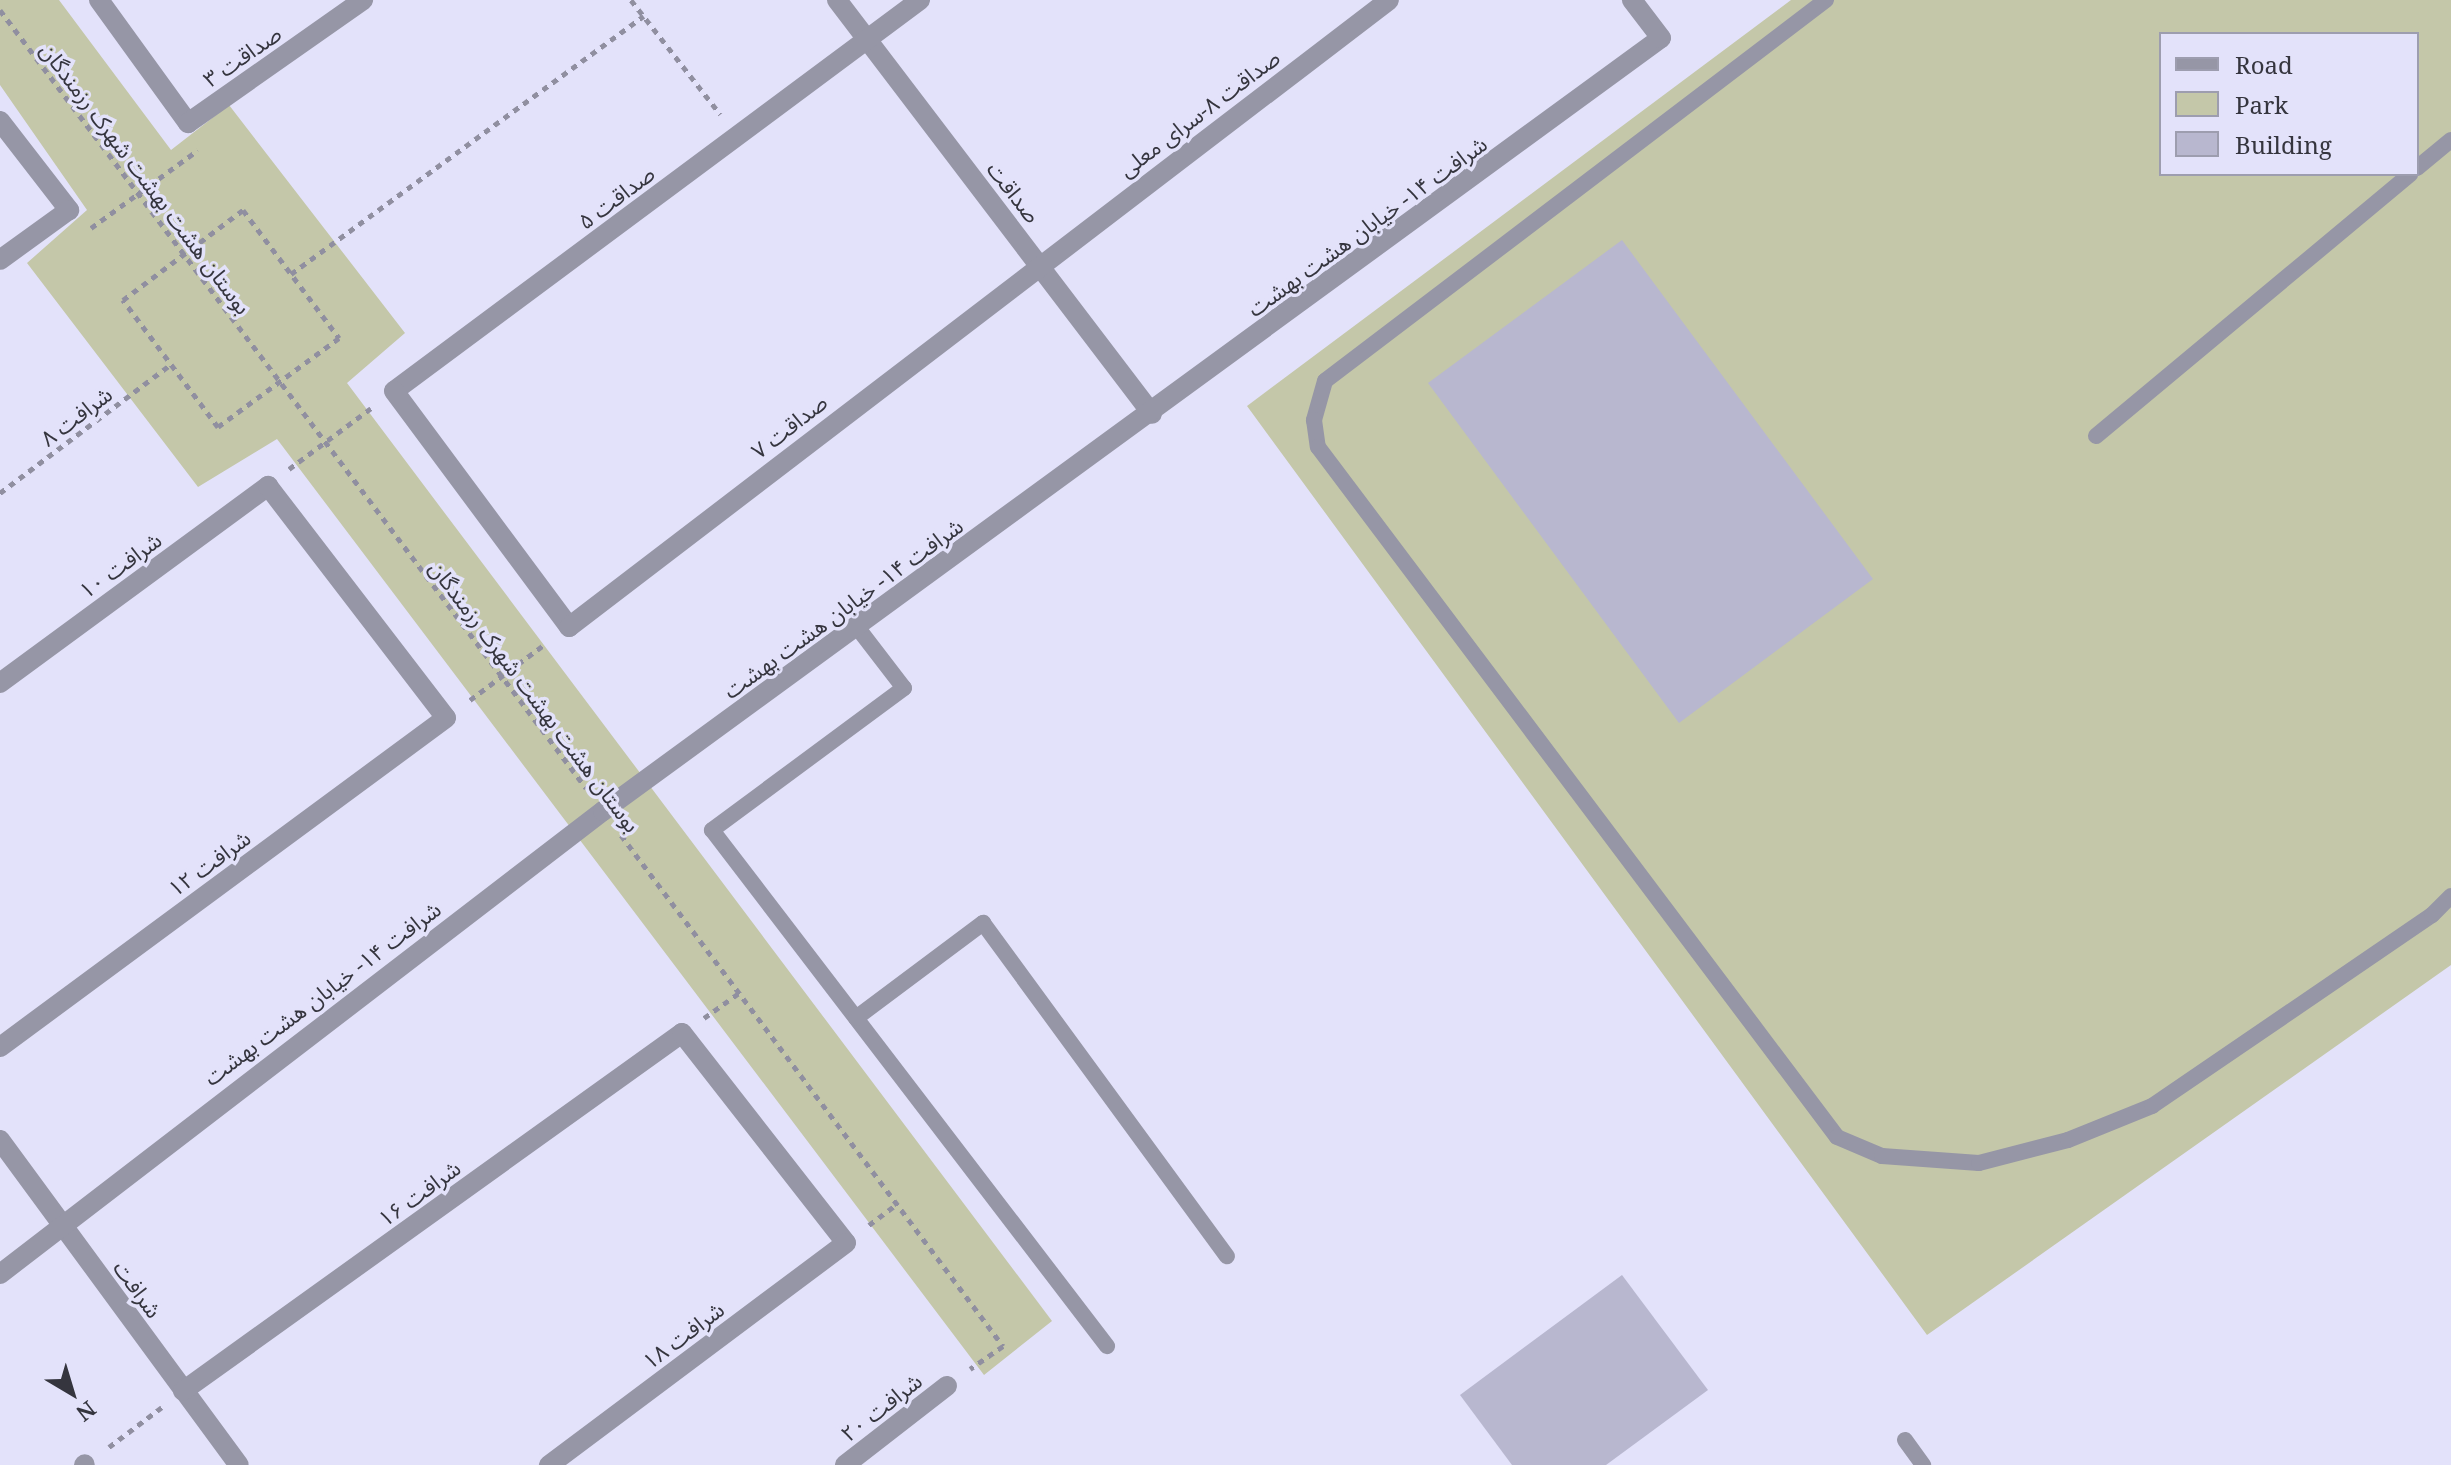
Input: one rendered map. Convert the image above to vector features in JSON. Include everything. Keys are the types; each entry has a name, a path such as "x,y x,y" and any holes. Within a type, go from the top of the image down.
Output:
{"street":[{"path":"99,0 188,123"},
{"name":"صداقت ۳","path":"188,123 363,0"},
{"name":"صداقت","path":"837,0 1152,414"},
{"name":"صداقت ۵","path":"394,391 920,0"},
{"name":"صداقت ۸-سرای معلی","path":"1039,264 1389,0"},
{"name":"شرافت ۱۴- خیابان هشت بهشت","path":"0,1274 59,1223 603,811 1152,414 1661,38 1632,0"},
{"path":"0,121 69,210 0,260"},
{"name":"صداقت ۷","path":"569,627 1039,264"},
{"path":"394,391 569,627"},
{"path":"268,486 446,718"},
{"name":"شرافت ۱۰","path":"0,683 268,486"},
{"name":"شرافت ۱۲","path":"0,1047 446,718"},
{"name":"شرافت ۱۸","path":"549,1465 846,1243 682,1033"},
{"name":"شرافت ۱۶","path":"183,1391 682,1033"},
{"name":"شرافت","path":"0,1140 239,1465"},
{"name":"شرافت ۲۰","path":"845,1465 947,1386"}],"lane":[{"path":"1826,0 1325,381 1314,420 1318,447 1837,1137 1882,1156 1979,1163 2068,1140 2152,1106 2432,915 2451,896"},
{"path":"2419,166 2451,140"},
{"path":"2096,436 2408,176"},
{"path":"857,627 904,688 712,830 1107,1346"},
{"path":"856,1018 983,923 1227,1256"},
{"path":"1905,1440 1923,1465"}],"path":[{"path":"631,0 737,137"},
{"name":"بوستان هشت بهشت شهرک رزمندگان","path":"0,10 322,443 502,676 1003,1346 947,1386"},
{"path":"291,274 644,16"},
{"path":"69,210 95,231 199,154 188,123"},
{"path":"243,210 339,338 218,427 123,300 183,254 243,210"},
{"name":"شرافت ۸","path":"0,493 171,364"},
{"path":"268,486 394,391"},
{"path":"446,718 569,627"},
{"path":"682,1033 739,993"},
{"path":"85,1464 183,1391"}],"green space":[{"path":"0,0 59,0 171,150 229,105 405,333 347,383 1052,1321 984,1375 277,439 198,487 27,263 87,210 0,85"},
{"path":"1791,0 2451,0 2451,965 1927,1335 1247,406"}],"building":[{"path":"1622,240 1873,579 1679,723 1428,383"},
{"path":"1622,1275 1708,1390 1606,1465 1512,1465 1460,1395"}]}
